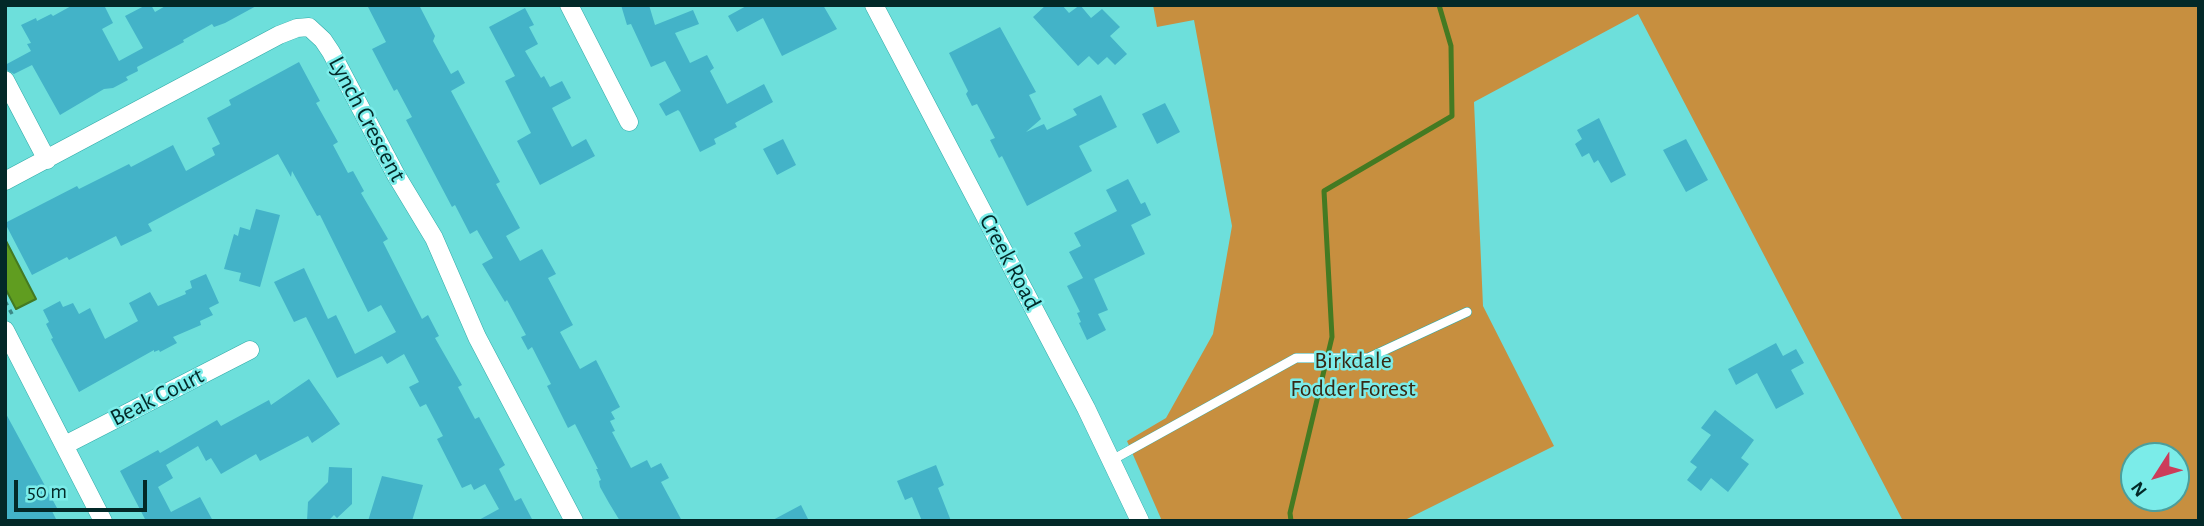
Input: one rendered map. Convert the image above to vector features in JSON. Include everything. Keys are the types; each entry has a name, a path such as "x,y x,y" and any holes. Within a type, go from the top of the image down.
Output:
{"street":[{"path":"569,5 629,122"},
{"name":"Creek Road","path":"874,5 1112,460 1140,521"},
{"name":"Lynch Crescent","path":"5,181 279,35 297,28 309,27 331,52 396,175 434,238 477,337 574,521"},
{"path":"5,80 47,160"},
{"path":"5,330 103,521"},
{"name":"Beak Court","path":"65,445 250,350"}],"lane":[{"path":"1112,460 1296,358 1368,358 1467,312"}],"green space":[{"name":"Birkdale Fodder Forest","path":"1153,5 2199,5 2199,521 1903,521 1638,14 1474,102 1483,306 1554,446 1403,521 1162,521 1127,441 1166,418 1213,334 1232,226 1194,20 1157,27"}],"shaded area":[{"path":"5,239 36,299 16,309 5,288"}],"building":[{"path":"73,5 104,5 113,23 102,29 119,61 143,48 125,16 146,5 151,5 155,12 167,5 258,5 225,23 214,27 212,24 183,40 184,42 137,67 138,71 126,77 128,80 113,88 104,89 60,115 32,65 14,74 5,69 5,65 31,51 27,44 31,43 21,25 36,18 37,21 51,14 53,16"},
{"path":"367,5 419,5 435,36 433,41 451,74 458,70 465,83 451,91 500,182 496,184 520,228 506,236 520,261 542,249 556,274 548,278 573,325 560,332 580,369 596,360 620,407 611,412 615,419 610,421 615,431 612,432 631,468 647,460 651,468 661,463 669,478 661,482 682,521 620,521 609,503 600,487 598,469 575,424 568,428 547,386 551,384 532,347 528,350 521,337 526,335 507,300 505,302 482,264 493,258 477,230 470,234 455,205 452,207 406,120 412,117 397,89 394,91 372,49 386,42"},
{"path":"621,5 649,5 655,25 693,10 699,24 675,33 690,63 707,55 714,68 710,71 727,104 764,84 773,102 735,123 737,127 714,139 716,144 700,152 680,112 678,110 666,116 659,104 681,91 665,61 651,67 631,24 627,25"},
{"path":"748,5 823,5 837,29 782,56 763,18 737,32 728,16"},
{"path":"1046,5 1062,5 1069,13 1080,5 1091,18 1102,9 1120,27 1110,36 1127,54 1115,65 1107,57 1098,65 1089,56 1078,66 1033,17"},
{"path":"525,8 534,25 529,27 538,44 525,51 541,78 544,76 550,87 562,81 571,98 552,108 572,147 586,139 595,156 540,185 517,141 531,133 505,81 515,76 489,27"},
{"path":"1000,27 1036,92 1029,95 1041,119 1026,132 1044,124 1047,130 1077,115 1073,109 1101,95 1117,127 1079,146 1092,171 1027,206 1002,156 999,158 990,140 995,138 977,104 972,106 966,94 968,91 949,53"},
{"path":"299,62 320,101 316,103 338,142 333,145 348,173 353,171 364,191 361,193 388,239 383,242 422,319 428,315 439,336 435,338 462,385 458,387 475,419 479,417 505,465 499,469 515,501 521,498 533,521 477,521 499,509 485,484 474,490 471,484 462,488 437,439 443,436 426,404 420,407 409,387 419,382 404,354 387,364 382,356 337,378 306,317 294,322 274,282 304,268 328,319 336,315 355,354 396,332 381,305 368,312 320,215 317,216 292,171 291,177 278,154 148,224 152,231 121,246 116,236 32,275 5,223 77,186 79,189 129,164 131,167 173,145 186,171 215,155 212,148 220,144 207,118 231,105 229,100"},
{"path":"1165,103 1180,132 1157,144 1142,114"},
{"path":"1599,118 1626,175 1611,183 1598,160 1594,163 1589,153 1582,157 1575,144 1582,139 1577,130"},
{"path":"783,139 796,165 777,175 763,149"},
{"path":"1686,139 1708,180 1686,192 1663,150"},
{"path":"1128,179 1141,204 1145,202 1151,215 1131,225 1145,254 1094,279 1108,310 1098,314 1106,330 1087,340 1079,323 1081,322 1077,313 1080,312 1067,286 1083,278 1069,252 1081,246 1074,233 1117,211 1106,190"},
{"path":"256,209 280,215 260,287 239,281 241,273 224,269 234,234 238,236 240,227 250,230"},
{"path":"206,274 219,303 209,308 213,315 200,321 201,325 173,337 177,343 160,352 154,350 79,392 51,339 53,338 46,324 49,322 43,310 60,301 63,307 73,303 79,314 90,308 105,339 138,321 129,303 150,292 158,306 186,294 185,291 192,288 190,281"},
{"path":"1776,343 1783,356 1796,349 1804,363 1791,370 1804,394 1776,409 1757,373 1736,385 1728,369"},
{"path":"309,379 340,424 312,443 308,436 260,461 256,454 221,474 211,458 206,461 198,446 166,465 173,478 158,487 171,512 200,497 213,521 146,521 120,471 158,450 160,453 217,420 221,426 269,400 271,405"},
{"path":"1715,410 1754,440 1741,458 1749,464 1728,492 1711,478 1701,491 1687,480 1697,467 1690,462 1711,435 1701,428"},
{"path":"5,412 57,508 52,511 57,521 5,521"},
{"path":"936,465 944,485 938,488 951,521 922,521 912,497 905,500 897,481"},
{"path":"329,467 352,468 352,504 337,518 334,515 328,521 307,521 308,502 328,482"},
{"path":"382,476 423,485 412,521 368,521"},
{"path":"801,505 809,521 771,521"}],"waterway":[{"path":"1291,521 1290,513 1332,337 1324,191 1452,116 1451,46 1439,5"}]}
